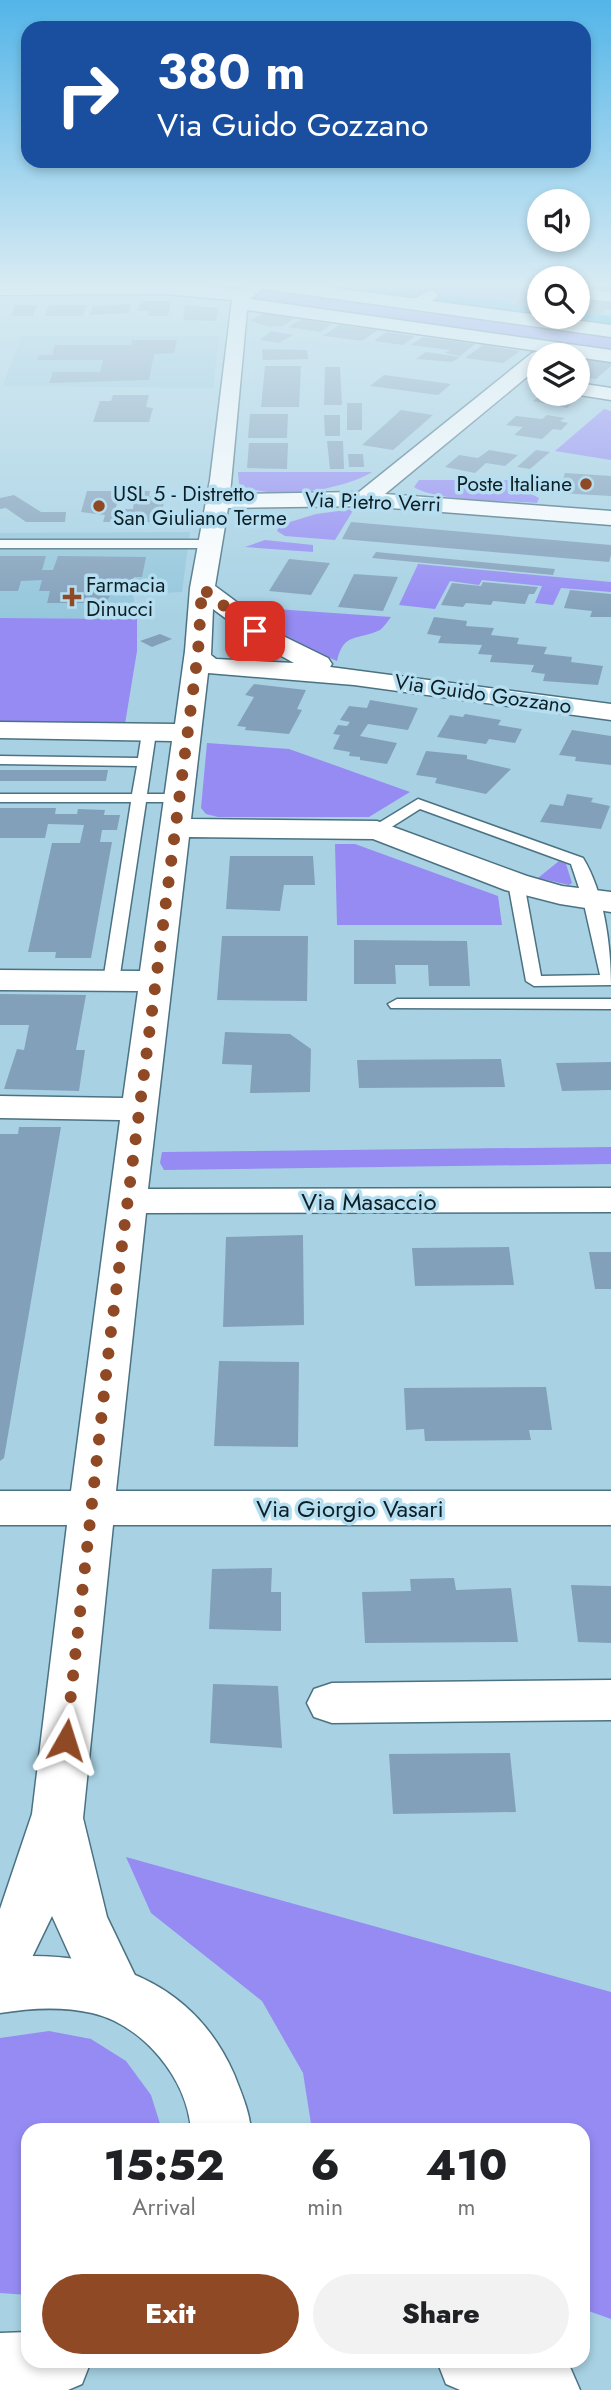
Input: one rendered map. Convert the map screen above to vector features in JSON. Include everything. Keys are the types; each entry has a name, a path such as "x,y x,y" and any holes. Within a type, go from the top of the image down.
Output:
{"street":[{"path":"0,1965 23,1926 37,1889 58,1814 90,1508 176,813 168,733 196,663 202,588 235,396"},
{"path":"365,499 494,396"},
{"name":"Via Pietro Verri","path":"218,500 365,499 611,518"},
{"name":"Via Guido Gozzano","path":"202,588 255,631 293,654 354,677"},
{"name":"Via Guido Gozzano","path":"196,663 211,645 227,643 248,644 260,649 293,654"},
{"name":"Via Guido Gozzano","path":"239,668 253,665 263,658 265,655 260,649"},
{"name":"Via Guido Gozzano","path":"196,663 354,677 611,712"},
{"path":"0,730 168,733"},
{"path":"176,813 377,830 516,883 560,895 601,901"},
{"path":"0,980 156,981"},
{"path":"0,1107 140,1109"},
{"name":"Via Masaccio","path":"128,1201 611,1200"},
{"name":"Via Giorgio Vasari","path":"0,1508 611,1508"},
{"path":"332,1703 611,1700"},
{"path":"58,1814 80,1920 115,1992"},
{"path":"0,1987 25,1981 71,1981 115,1992 162,2018 198,2059 220,2110 221,2123"},
{"path":"0,2366 21,2366"},
{"path":"61,2390 79,2368"},
{"path":"488,2368 547,2390"}],"lane":[{"path":"0,544 210,544"},
{"path":"111,981 144,762 168,733"},
{"path":"0,760 144,762"},
{"path":"0,798 139,798 176,813"},
{"path":"377,830 418,803 578,861 601,901 610,980 534,981"},
{"path":"516,883 540,1004"},
{"path":"397,1004 611,1004"}],"shaded area":[{"path":"604,409 611,411 611,460 555,451"},
{"path":"238,472 372,472 344,484 287,493 252,489 239,484"},
{"path":"419,480 537,480 531,494 539,498 537,503 454,498 424,492 414,487"},
{"path":"354,509 335,540 285,536 277,531 280,525 316,514"},
{"path":"190,532 182,592 133,595 137,619 0,618 0,533"},
{"path":"265,540 313,545 313,552 245,547"},
{"path":"418,564 611,582 611,592 561,588 553,605 535,603 542,586 482,580 479,585 450,581 435,609 399,605"},
{"path":"245,607 391,617 380,630 348,641 337,661 287,640"},
{"path":"0,618 137,619 137,651 125,724 0,722"},
{"path":"207,743 289,749 410,792 369,817 218,817 206,814 201,808"},
{"path":"335,844 355,844 498,896 502,925 337,925"},
{"path":"559,861 566,864 572,883 569,885 538,878"},
{"path":"611,1147 611,1164 164,1170 160,1163 162,1152"},
{"path":"126,1857 611,1992 611,2319 590,2312 590,2123 311,2123 303,2073 262,2001 151,1913"},
{"path":"49,2031 91,2039 126,2061 151,2095 160,2123 21,2123 21,2294 0,2293 0,2038"}],"building":[{"path":"113,396 149,396 146,407 153,408 149,422 93,422 100,401 111,401"},
{"path":"262,396 300,396 299,407 261,407"},
{"path":"324,396 342,396 342,405 324,405"},
{"path":"347,403 362,403 362,430 347,430"},
{"path":"401,410 433,415 393,450 362,445"},
{"path":"250,414 288,414 287,438 248,438"},
{"path":"324,415 340,415 340,436 325,436"},
{"path":"547,415 565,418 560,421 568,423 561,430 553,429 542,439 514,435 523,427 506,425 516,416 542,419"},
{"path":"327,441 343,441 344,469 330,469"},
{"path":"249,443 288,443 287,469 247,468"},
{"path":"489,450 518,455 505,466 486,463 475,473 445,467 459,455 478,458"},
{"path":"536,450 550,452 530,469 517,467"},
{"path":"348,454 363,454 364,467 349,467"},
{"name":"Poste Italiane","path":"565,473 611,476 611,496 559,493"},
{"name":"USL 5 - Distretto San Giuliano Terme","path":"87,491 150,491 149,496 165,496 160,522 103,522 105,515 81,512","holes":["117,502 134,502 133,509 116,509"]},
{"path":"14,495 41,512 66,512 65,522 26,522 6,508 0,509 0,498"},
{"path":"351,522 611,545 611,555 609,562 342,539"},
{"path":"376,552 555,569 553,575 372,558"},
{"path":"0,556 46,556 42,570 53,570 58,556 146,557 142,577 134,577 133,581 113,592 105,603 47,603 50,591 39,591 42,580 21,581 18,591 0,591"},
{"path":"289,559 330,563 311,595 269,591"},
{"path":"354,574 398,577 383,611 338,607"},
{"path":"483,582 538,587 534,594 529,594 525,604 493,601 491,605 441,605 452,583 481,586"},
{"path":"570,590 611,594 611,617 590,617 592,611 564,608"},
{"path":"434,617 467,621 466,626 494,628 491,635 519,638 517,644 547,647 544,654 572,657 571,662 603,666 598,685 543,681 545,674 531,672 534,665 490,662 492,655 478,654 482,645 438,643 441,636 427,634"},
{"path":"160,634 172,639 152,647 140,641"},
{"path":"254,684 306,690 297,709 302,710 289,734 245,730 246,727 237,726 254,697 245,695"},
{"path":"370,700 418,708 408,730 368,724 360,736 397,743 387,764 360,760 360,757 349,756 350,752 333,749 340,735 333,734 338,725 347,726 350,722 340,720 349,706 367,708"},
{"path":"465,714 501,720 498,725 522,729 515,743 489,739 486,744 437,737 450,715 463,717"},
{"path":"572,730 611,736 611,765 575,761 576,757 559,755"},
{"path":"426,751 467,755 467,759 511,769 486,794 435,783 437,778 416,775"},
{"path":"0,770 108,770 106,781 0,781"},
{"path":"567,794 593,798 591,802 610,806 601,829 540,822 550,804 563,806"},
{"path":"0,808 56,808 55,814 77,814 78,809 105,810 104,815 120,815 117,830 102,830 100,842 112,842 91,958 55,958 56,952 28,952 52,843 80,843 84,825 48,824 45,838 0,838"},
{"path":"230,856 313,856 315,885 284,885 280,911 226,909"},
{"path":"222,936 308,936 307,1001 217,1000"},
{"path":"354,940 467,941 470,986 429,986 428,965 395,965 396,984 354,984"},
{"path":"0,994 86,995 76,1050 85,1050 79,1091 4,1089 17,1049 24,1050 29,1025 0,1025"},
{"path":"225,1032 290,1034 311,1049 310,1092 250,1093 252,1065 222,1064"},
{"path":"501,1059 505,1087 359,1088 357,1060"},
{"path":"611,1062 611,1090 562,1091 556,1063"},
{"path":"19,1127 61,1127 4,1458 0,1461 0,1134 18,1134"},
{"path":"303,1235 304,1325 223,1327 226,1237"},
{"path":"509,1247 514,1285 415,1286 412,1248"},
{"path":"589,1252 611,1252 611,1289 595,1289"},
{"path":"219,1361 299,1362 298,1447 214,1446"},
{"path":"546,1387 552,1430 529,1430 531,1440 425,1441 424,1429 406,1430 404,1388"},
{"path":"272,1568 271,1592 281,1592 281,1631 209,1629 212,1569"},
{"path":"454,1578 456,1590 511,1588 518,1642 365,1643 362,1592 411,1591 410,1579"},
{"path":"571,1585 611,1586 611,1643 578,1642"},
{"path":"213,1684 278,1686 282,1748 210,1743"},
{"path":"510,1753 516,1812 393,1814 389,1754"}],"place":[{"name":"Poste Italiane","path":"586,484"},
{"name":"USL 5 - Distretto San Giuliano Terme","path":"99,506"},
{"name":"Farmacia Dinucci","path":"72,597"}],"route":[{"path":"66,1740 110,1339 198,652 202,588 255,631"}]}
